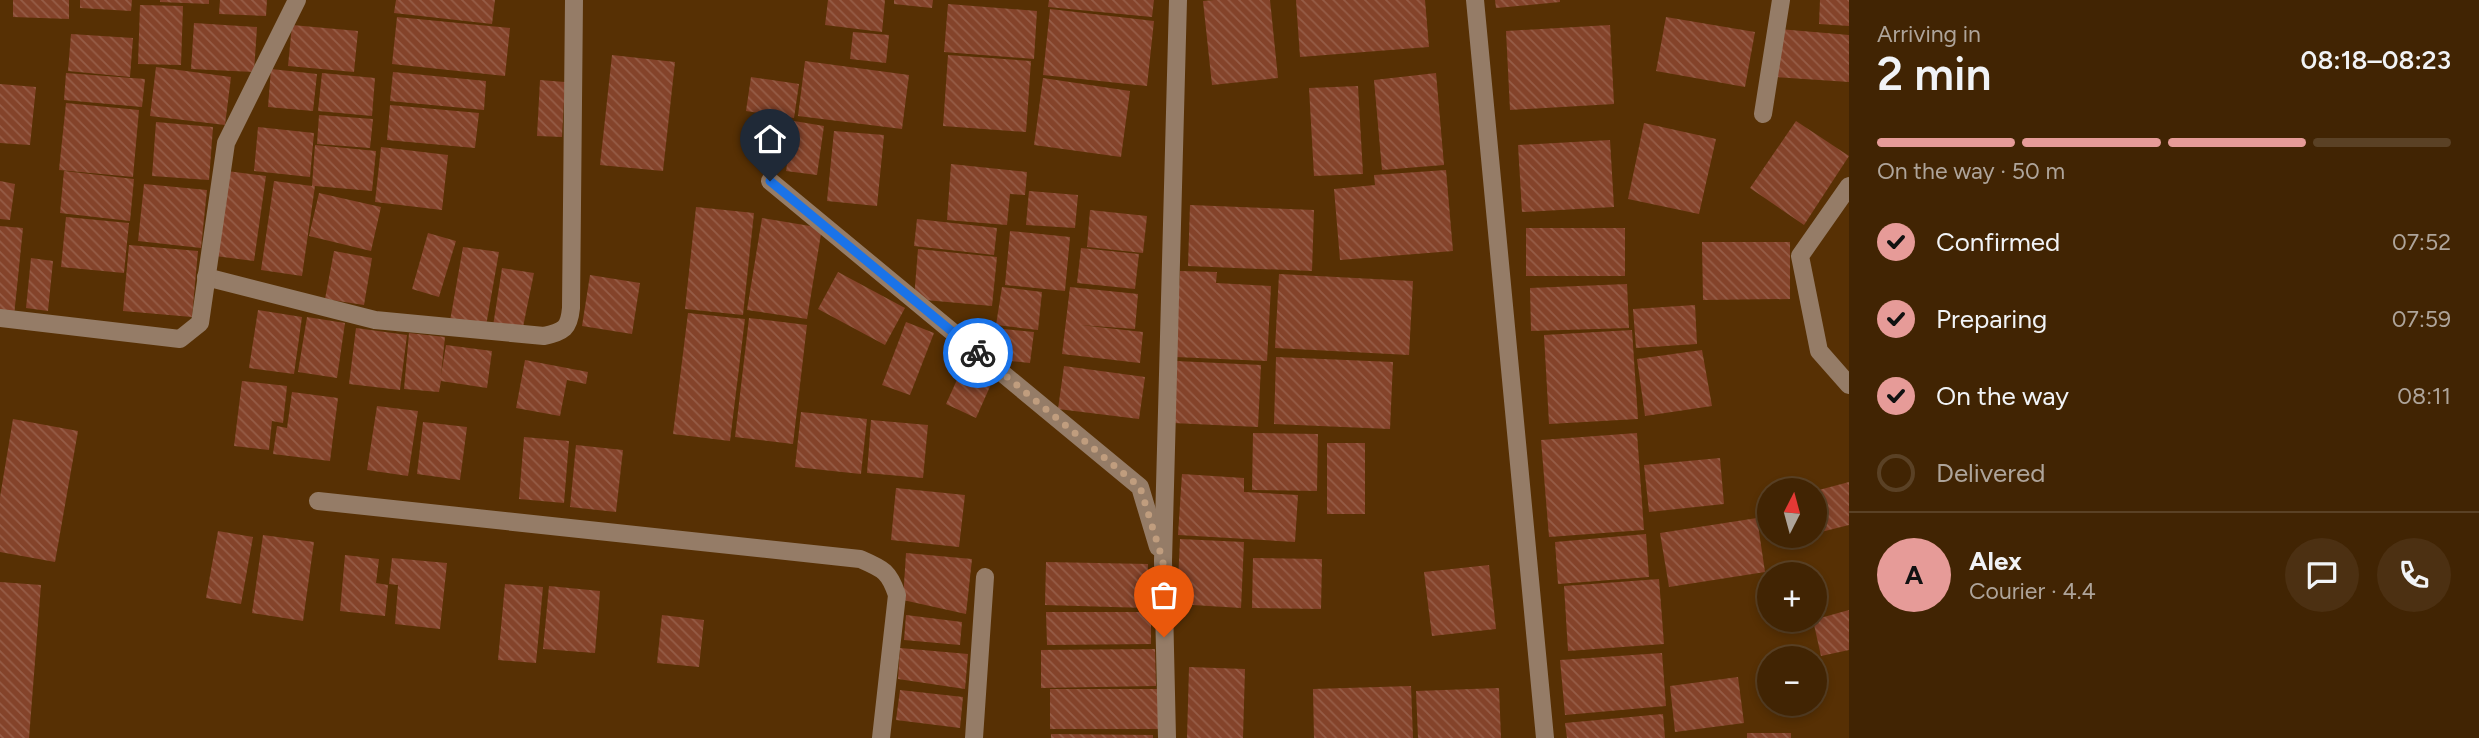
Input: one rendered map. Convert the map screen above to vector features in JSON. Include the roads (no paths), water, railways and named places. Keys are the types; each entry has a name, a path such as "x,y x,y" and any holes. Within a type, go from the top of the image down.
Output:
{"street":[{"path":"0,318 180,338 200,323 226,143 297,0"},
{"path":"206,277 374,320 544,336 561,332 570,322 571,309 574,0"},
{"path":"1167,738 1163,561 1178,0"},
{"path":"1475,0 1545,738"},
{"path":"1763,114 1781,0"},
{"path":"770,181 1140,487 1163,561"},
{"path":"1849,186 1800,256 1819,351 1849,385"},
{"path":"318,501 860,559 875,565 891,578 897,595 881,738"},
{"path":"974,738 985,577"}]}
